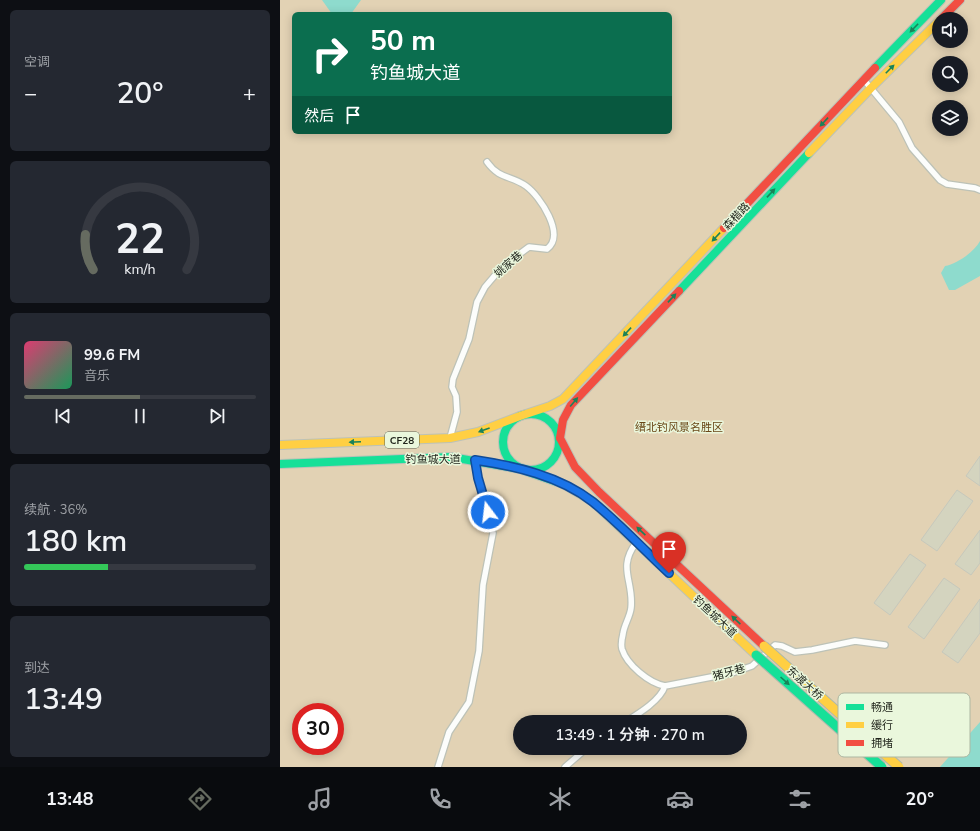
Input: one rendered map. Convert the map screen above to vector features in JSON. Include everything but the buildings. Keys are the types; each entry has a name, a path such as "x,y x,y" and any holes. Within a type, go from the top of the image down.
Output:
{"main road":[{"name":"森楷路","path":"520,416 550,406 564,399 941,0"},
{"name":"森楷路","path":"948,12 960,0"},
{"name":"森楷路","path":"560,438 563,420 571,405 871,88 932,28"},
{"path":"536,414 544,417 554,426 560,438 560,447 552,462 537,471 520,469 506,456 503,447 503,438 506,428 512,421 520,416 536,414"},
{"name":"钓鱼城大道","path":"280,445 450,438 478,432 520,416"},
{"name":"钓鱼城大道","path":"560,438 575,467 599,492 764,646"},
{"name":"钓鱼城大道","path":"280,464 451,457 520,469 560,482 592,502 756,655"},
{"name":"东渡大桥","path":"764,646 838,712"},
{"name":"东渡大桥","path":"756,655 838,728"},
{"name":"东渡大桥","path":"871,757 882,767"},
{"name":"东渡大桥","path":"888,757 899,767"}],"street":[{"path":"864,80 899,122 912,148 940,180 947,184 980,190"},
{"name":"姚家巷","path":"450,438 457,412 456,396 452,387 453,379 469,339 477,302 485,287 502,267 529,247 547,249 551,245 555,234 548,213 527,186 497,174 487,162"},
{"path":"438,767 449,732 469,702 480,651 483,585 493,533 478,478 475,460"},
{"path":"636,543 629,553 626,564 631,607 623,632 622,649 635,669 655,684 665,686 662,693 637,715"},
{"name":"猪牙巷","path":"665,686 732,673 752,666 775,644 795,652 855,642 885,645"},
{"path":"565,767 579,755"}],"green space":[{"name":"缙北钓风景名胜区","path":"280,0 980,0 980,767 280,767"}],"water":[{"path":"322,0 361,0 352,12 331,12"},
{"path":"980,241 980,276 955,290 949,290 941,273 945,266 955,263 965,257"},
{"path":"980,722 980,767 940,767 949,757 970,757 970,733"}],"traffic: fast":[{"path":"875,68 941,0"},
{"path":"679,291 809,153"},
{"path":"525,414 537,414 547,418 555,426 559,436 559,442 559,448 555,458 547,466 537,470 525,470 515,466 507,458 503,448 503,436 507,426 515,418 525,414"},
{"path":"280,464 451,457 520,469 563,484"},
{"path":"756,655 838,728"},
{"path":"871,757 882,767"}],"traffic: slow":[{"path":"809,153 871,88 932,28"},
{"path":"520,416 550,406 563,399 724,228"},
{"path":"280,445 450,438 478,432 520,416"},
{"path":"563,484 592,501 756,655"},
{"path":"764,646 838,712"},
{"path":"888,757 899,767"}],"traffic: jam":[{"path":"948,12 960,0"},
{"path":"724,228 875,68"},
{"path":"560,438 563,420 571,405 679,291"},
{"path":"560,438 575,467 599,492 764,646"}],"route":[{"path":"488,512 478,478 475,460 520,469 560,482 592,502 669,573"}]}
